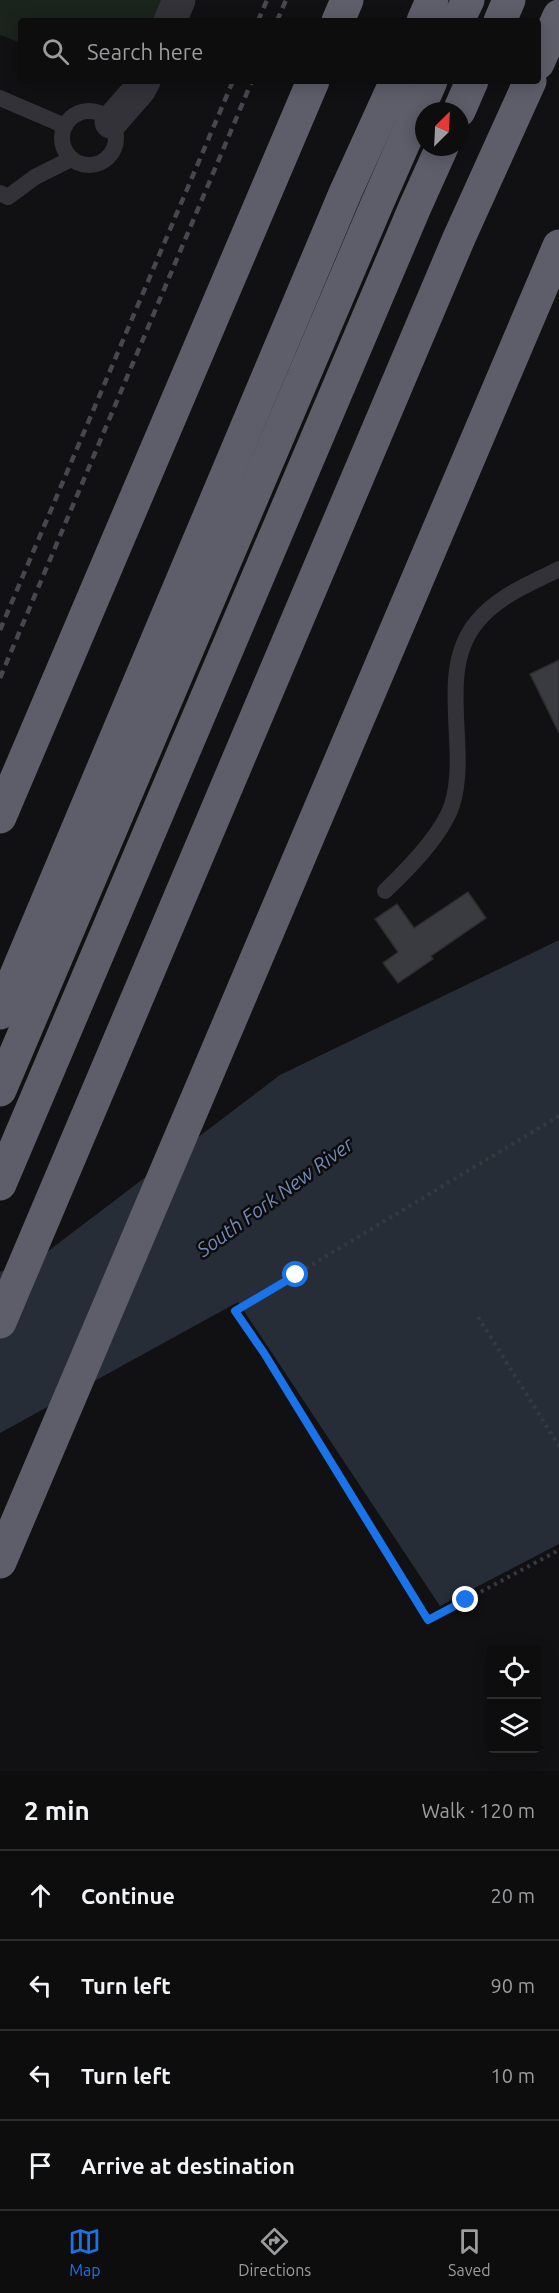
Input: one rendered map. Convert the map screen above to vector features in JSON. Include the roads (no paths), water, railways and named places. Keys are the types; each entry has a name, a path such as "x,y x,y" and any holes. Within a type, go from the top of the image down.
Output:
{"highway":[{"path":"339,18 347,0"},
{"path":"424,18 432,0"},
{"path":"459,18 468,0"},
{"path":"501,18 509,0"},
{"path":"541,56 559,16"},
{"path":"0,817 311,84"},
{"path":"0,1013 346,190 395,84"},
{"path":"0,1090 377,204 431,84"},
{"path":"463,102 471,84"},
{"path":"0,1322 459,238 529,84"},
{"path":"0,1184 438,156"},
{"path":"0,1562 559,246"}],"street":[{"path":"171,18 179,0"},
{"path":"111,122 142,84"}],"lane":[{"path":"0,98 65,126"},
{"path":"96,112 111,122 116,138 111,155 96,165 79,164 71,159 62,144 62,134 65,126 78,113 96,112"},
{"path":"0,193 8,197 35,177 71,159"},
{"path":"385,891 427,846 443,823 452,804 456,774 457,665 465,640 476,622 498,601 559,569"}],"water":[{"name":"South Fork New River","path":"559,940 559,1544 440,1606 238,1302 0,1433 0,1272 39,1258 280,1075"}],"railway":[{"path":"259,18 267,0"},
{"path":"278,18 286,0"},
{"path":"0,630 232,84"},
{"path":"0,678 251,84"}]}
